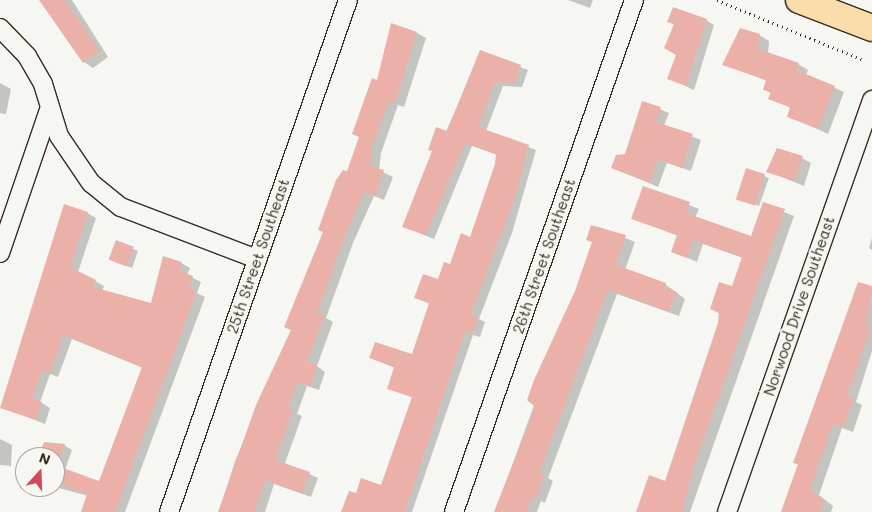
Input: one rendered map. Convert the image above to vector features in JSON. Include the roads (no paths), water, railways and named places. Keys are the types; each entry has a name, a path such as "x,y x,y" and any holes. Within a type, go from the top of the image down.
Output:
{"main road":[{"path":"799,0 872,28"}],"street":[{"name":"25th Street Southeast","path":"169,512 348,0"},
{"name":"26th Street Southeast","path":"454,512 634,0"},
{"path":"0,28 27,56 43,84 49,110 73,162 91,183 121,207 257,259"},
{"name":"Norwood Drive Southeast","path":"727,512 872,100"},
{"path":"0,253 49,110"}]}
